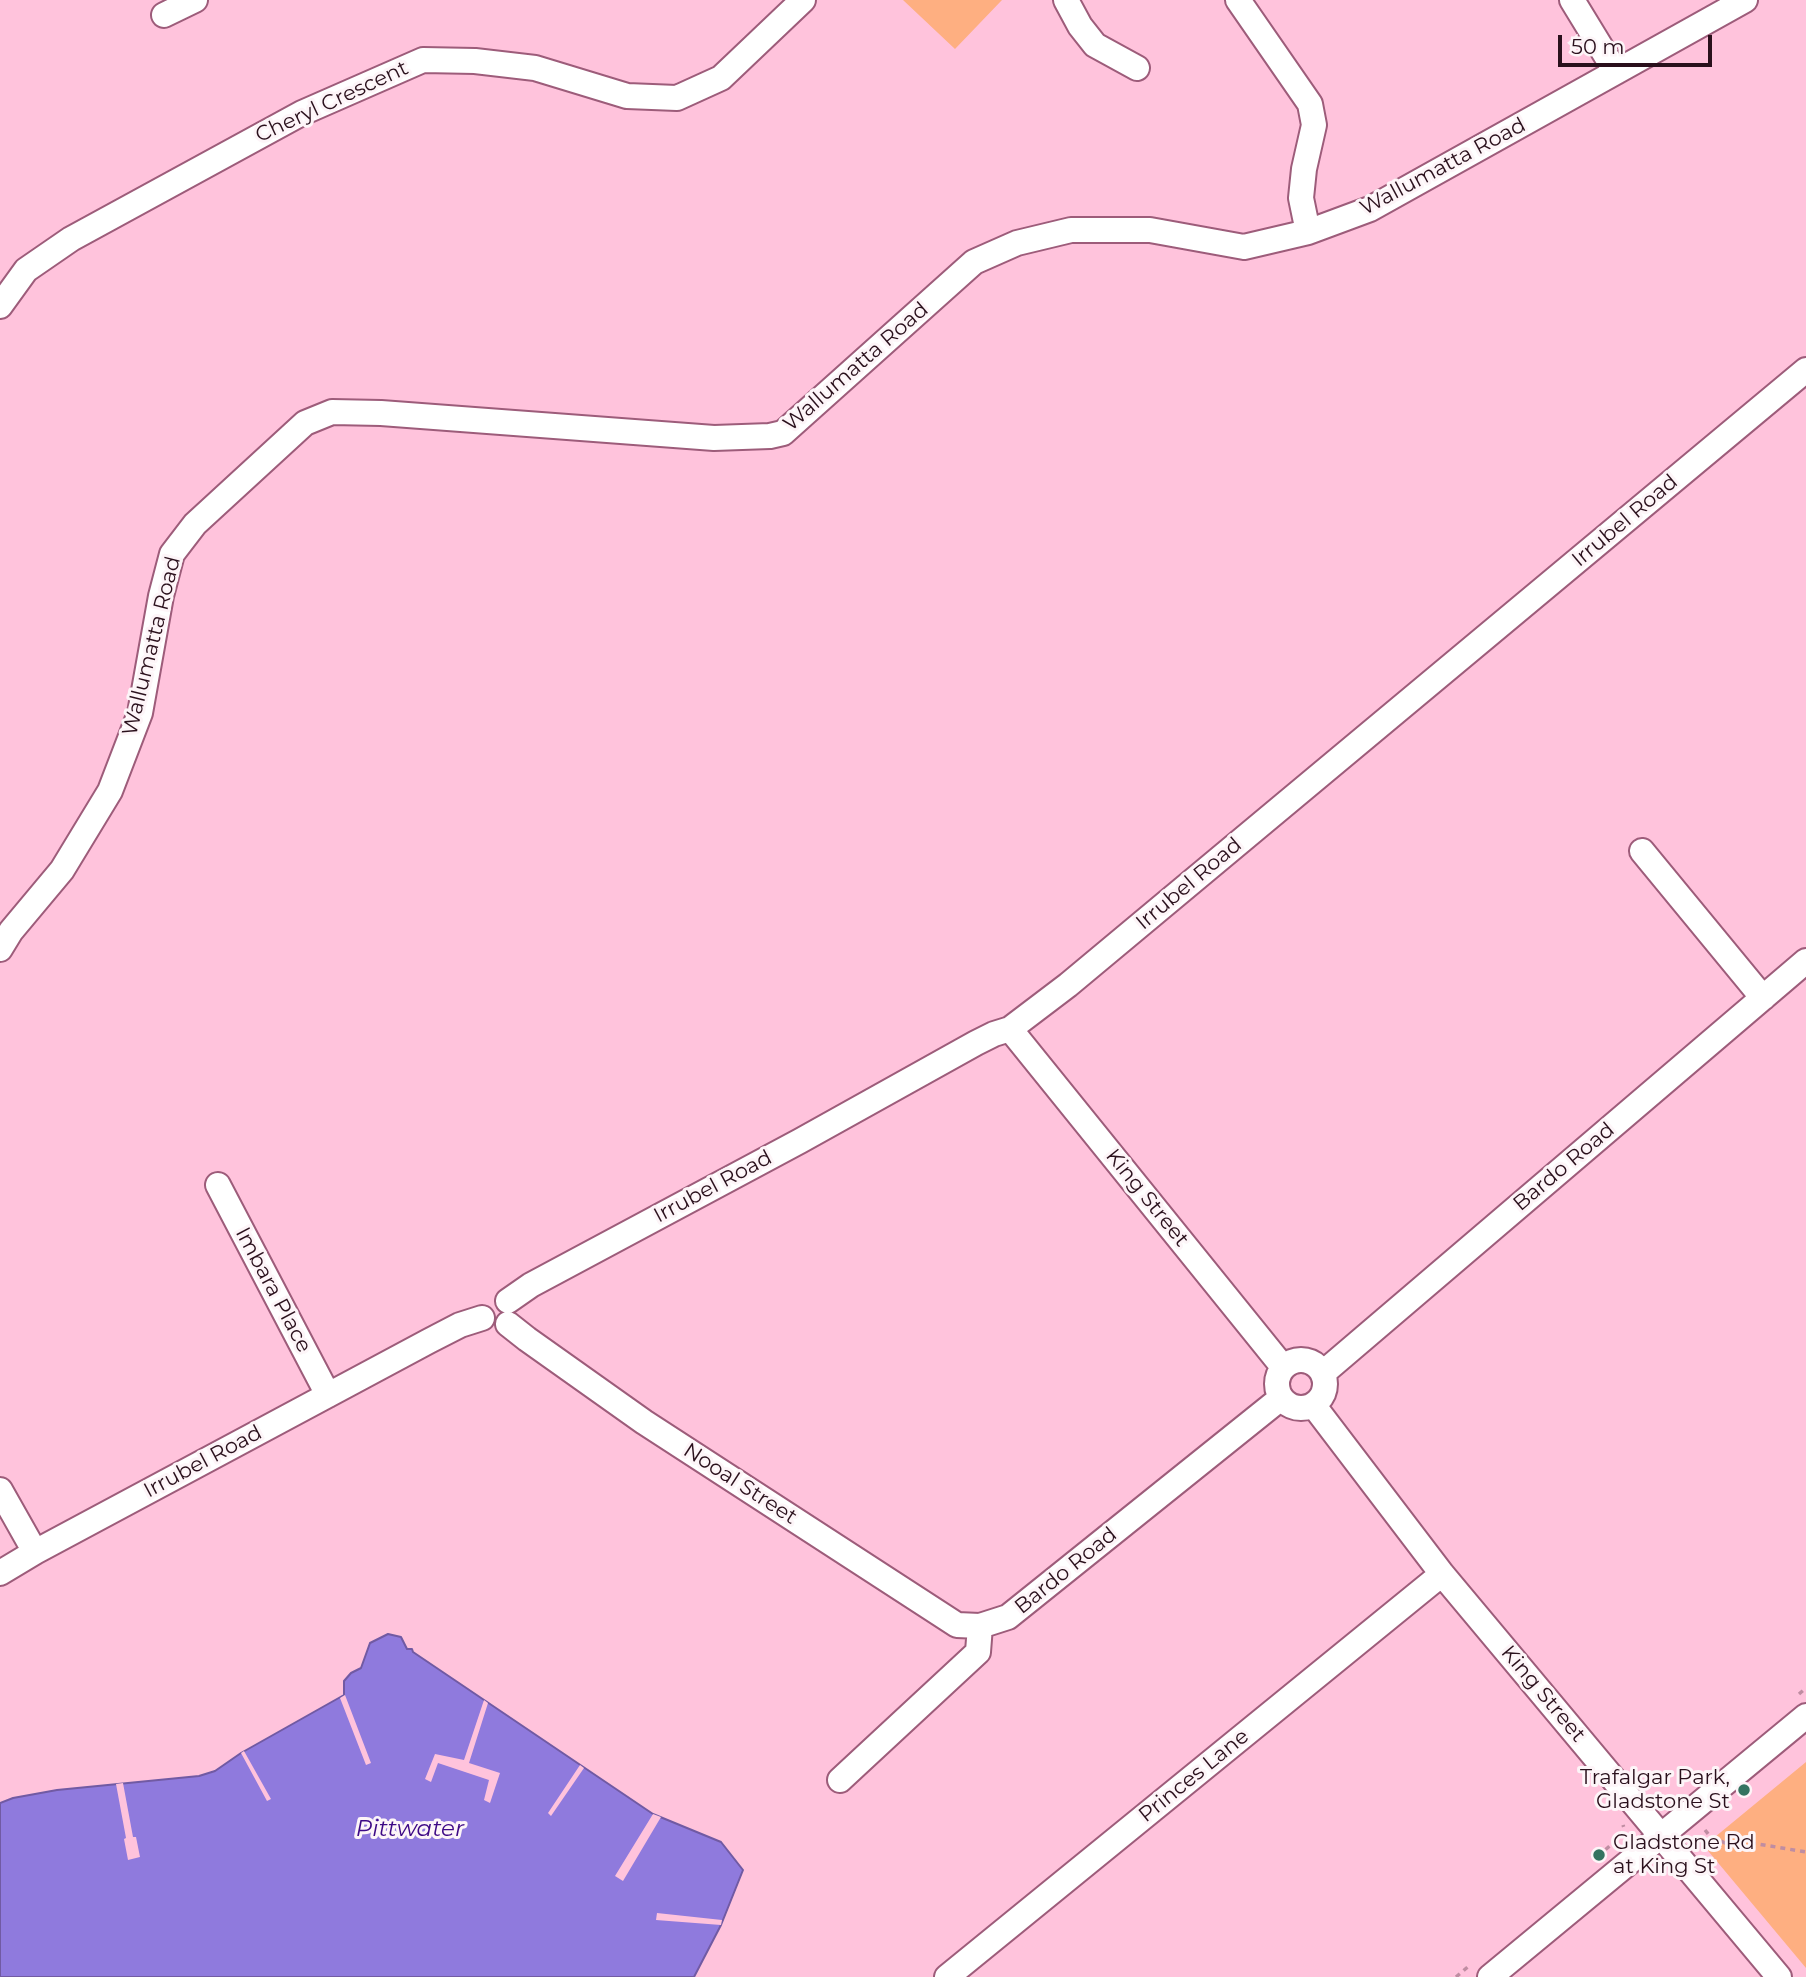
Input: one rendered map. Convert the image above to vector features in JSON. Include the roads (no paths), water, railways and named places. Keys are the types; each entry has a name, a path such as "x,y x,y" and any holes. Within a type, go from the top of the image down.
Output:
{"street":[{"path":"164,15 195,0"},
{"name":"Cheryl Crescent","path":"0,306 26,270 71,239 302,113 423,60 475,61 535,68 627,96 677,98 720,78 803,0"},
{"path":"1066,0 1080,26 1096,45 1137,68"},
{"path":"1238,0 1310,104 1314,125 1304,169 1301,198 1308,232"},
{"path":"1572,0 1616,72"},
{"name":"Wallumatta Road","path":"0,949 11,931 62,870 110,791 140,713 161,596 172,554 195,524 305,423 332,412 713,438 783,433 974,262 1017,243 1072,230 1150,230 1244,247 1308,232 1370,209 1745,0"},
{"name":"Irrubel Road","path":"0,1573 460,1325 482,1318 492,1328 502,1328 508,1312 541,1279 800,1141 985,1038 1010,1029 1068,985 1806,370"},
{"path":"1642,851 1763,998"},
{"name":"Bardo Road","path":"1323,1373 1806,961"},
{"name":"King Street","path":"1010,1029 1283,1367"},
{"name":"Imbara Place","path":"218,1185 328,1395"},
{"name":"Nooal Street","path":"508,1312 527,1339 644,1422 957,1625 980,1626"},
{"path":"1300,1360 1320,1368 1326,1387 1314,1406 1299,1409 1291,1407 1281,1398 1277,1384 1283,1367 1300,1360"},
{"name":"Bardo Road","path":"980,1626 1008,1617 1281,1398"},
{"name":"King Street","path":"1314,1406 1442,1574 1779,1977"},
{"path":"0,1490 36,1552"},
{"name":"Princes Lane","path":"947,1977 1442,1574"},
{"path":"840,1780 978,1652 980,1626"},
{"path":"1490,1977 1806,1716"}],"water":[{"name":"Pittwater","path":"388,1634 401,1637 407,1649 412,1649 653,1814 721,1842 743,1870 721,1925 694,1977 0,1977 0,1803 57,1790 199,1776 215,1771 241,1753 344,1695 344,1681 351,1673 361,1668 370,1643"}],"place":[{"name":"Trafalgar Park, Gladstone St","path":"1744,1790"},
{"name":"Gladstone Rd at King St","path":"1599,1855"}]}
